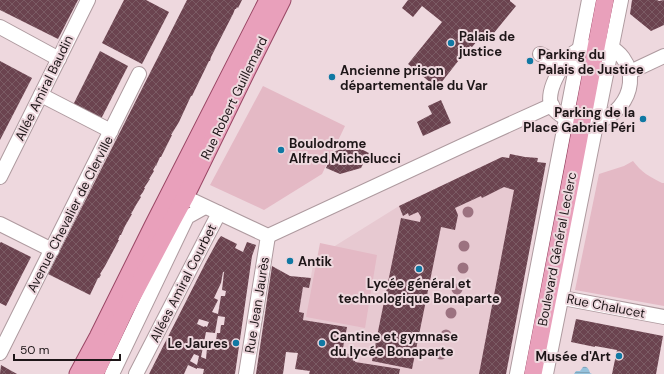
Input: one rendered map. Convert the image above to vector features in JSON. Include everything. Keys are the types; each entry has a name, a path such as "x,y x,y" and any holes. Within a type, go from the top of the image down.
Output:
{"main road":[{"name":"Rue Robert Guillemard","path":"179,194 213,110 268,0"},
{"name":"Rue Robert Guillemard","path":"179,194 246,72 282,0"},
{"name":"Boulevard Général Leclerc","path":"533,374 554,297 574,164 582,122 604,47 605,0"},
{"path":"78,374 153,226 179,194"},
{"path":"95,374 125,310 173,219 179,194"}],"street":[{"name":"Allée Amiral Baudin","path":"0,177 88,0"},
{"path":"517,374 582,122 578,50 589,0"},
{"path":"604,47 621,0"},
{"path":"0,27 59,59"},
{"path":"604,47 620,54 630,72 626,99 618,110 608,118 582,122 558,113 552,105 550,97 555,79 566,60 578,50 604,47"},
{"path":"540,54 548,58 560,70"},
{"path":"630,72 664,56"},
{"name":"Avenue Chevalier de Clerville","path":"0,353 139,74"},
{"path":"41,95 111,131"},
{"path":"179,194 268,236 552,105"},
{"name":"Allées Amiral Courbet","path":"112,374 187,217 205,207"},
{"name":"Allées Amiral Courbet","path":"136,374 219,213"},
{"path":"0,224 52,250"},
{"name":"Rue Jean Jaurès","path":"246,374 268,236"},
{"path":"546,374 554,297"},
{"name":"Rue Chalucet","path":"554,297 664,317"},
{"path":"84,374 98,337"}],"shaded area":[{"name":"Boulodrome Alfred Michelucci","path":"263,86 345,126 322,174 264,210 210,185"},
{"name":"Lycée général et technologique Bonaparte","path":"510,154 538,158 506,374 309,374 309,371 295,369 304,313 299,312 303,287 309,288 314,259 399,206 502,157 509,158"},
{"path":"633,161 646,174 664,183 664,306 575,290 599,174 624,166"},
{"path":"320,243 377,255 365,328 306,317"}],"water":[{"path":"583,367 587,367 592,374 574,374 576,371 580,371"}],"building":[{"path":"0,0 78,0 58,39 0,10"},
{"path":"124,0 146,0 169,12 142,64 102,43"},
{"path":"187,0 242,0 238,8 237,7 235,9 210,61 90,295 48,274"},
{"name":"Palais de justice","path":"408,0 510,0 516,6 489,39 483,34 472,47 470,46 437,88 408,64 442,22 422,6 413,17 402,8"},
{"path":"632,0 664,0 664,25 651,31 630,14"},
{"path":"100,51 128,66 101,119 73,105"},
{"path":"0,61 32,78 0,140"},
{"path":"441,100 451,123 423,136 417,122 432,114 428,106"},
{"path":"353,145 369,153 361,168 340,174 326,168 333,152"},
{"name":"Lycée général et technologique Bonaparte","path":"510,154 538,158 537,162 546,163 506,374 479,374 514,190 504,187 482,198 481,196 455,208 458,215 455,230 441,227 412,369 372,361 401,218 420,222 421,217 418,212 409,216 408,213 403,216 399,206 502,157 509,158"},
{"path":"221,236 237,244 235,248 243,252 247,242 256,245 252,256 235,374 203,374 204,369 197,369 188,365 184,374 149,374 206,262","holes":["224,272 222,290 226,291 225,296 221,296 218,314 212,312 218,300 214,298","218,316 225,317 224,325 221,325 220,333 217,333 215,349 207,348 206,359 201,357 206,332 215,333","199,319 209,322 207,327 197,324","194,354 199,356 197,365 190,361"]},
{"path":"1,242 31,257 6,306 0,303"},
{"path":"272,266 290,276 311,278 309,288 303,287 299,312 304,313 303,320 347,327 342,353 357,355 355,362 400,369 399,374 309,374 310,371 295,369 298,353 286,352 283,374 256,374"},
{"path":"576,319 663,336 656,374 612,374 617,350 571,342"},
{"path":"1,365 17,374 0,374"}],"place":[{"name":"Palais de justice","path":"451,43"},
{"name":"Parking du Palais de Justice","path":"530,61"},
{"name":"Ancienne prison départementale du Var","path":"332,77"},
{"name":"Parking de la Place Gabriel Péri","path":"643,119"},
{"name":"Boulodrome Alfred Michelucci","path":"281,150"},
{"name":"Antik","path":"290,261"},
{"name":"Lycée général et technologique Bonaparte","path":"419,269"},
{"name":"Le Jaures","path":"236,343"},
{"name":"Cantine et gymnase du lycée Bonaparte","path":"322,343"},
{"name":"Musée d'Art","path":"619,356"}]}
